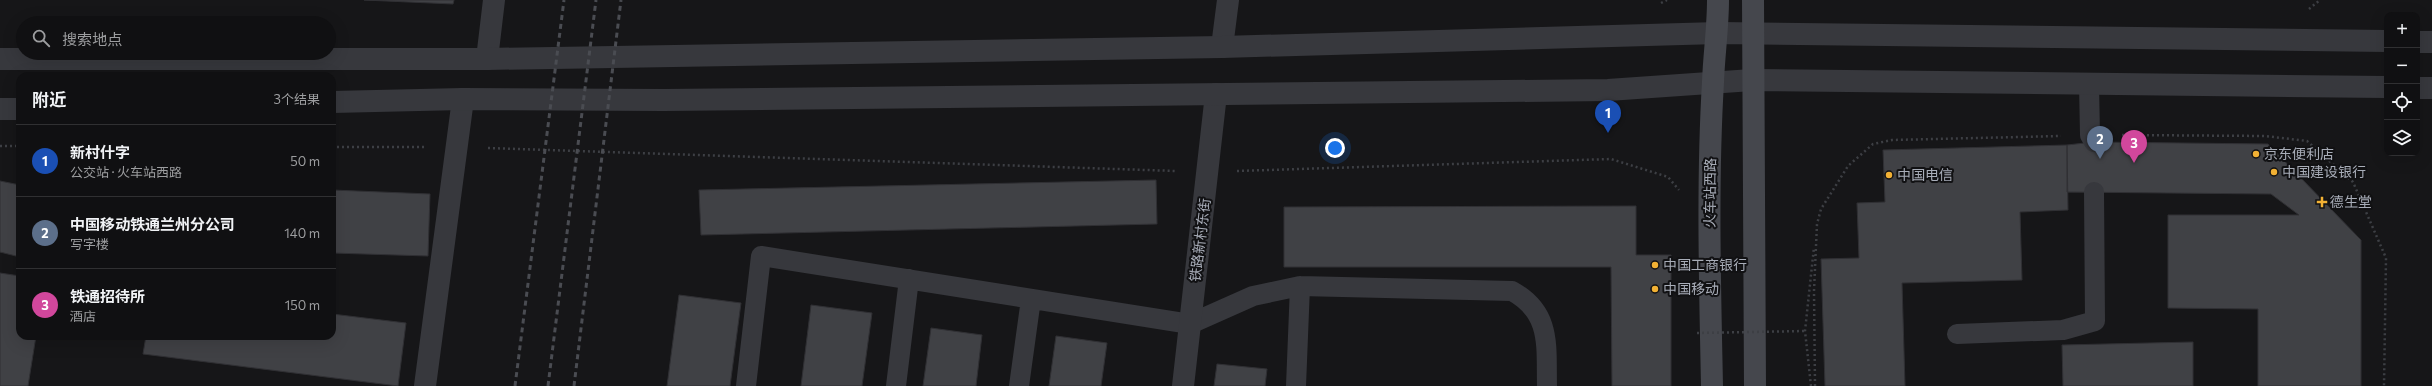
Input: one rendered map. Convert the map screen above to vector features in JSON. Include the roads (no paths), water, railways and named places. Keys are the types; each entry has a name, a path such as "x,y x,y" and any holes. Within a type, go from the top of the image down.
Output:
{"main road":[{"name":"火车站西路","path":"1712,386 1709,249 1713,81 1718,33 1718,0"},
{"path":"1753,0 1752,80 1755,386"}],"street":[{"path":"487,59 494,0"},
{"path":"1222,47 1228,0"},
{"path":"336,59 487,59 1222,47 1718,33 2384,41"},
{"path":"2420,42 2432,42"},
{"path":"0,59 16,59"},
{"path":"336,102 463,99 664,100 1608,90 1713,81 1752,80 2384,87"},
{"path":"2420,88 2432,88"},
{"name":"铁路新村东街","path":"1183,386 1216,94"},
{"path":"425,386 463,99"},
{"path":"0,109 16,109"}],"lane":[{"path":"2089,84 2092,139"},
{"path":"1957,334 2063,330 2096,321 2094,192"},
{"path":"746,386 761,256 1190,324 1253,296 1300,286 1512,291 1526,299 1536,309 1543,323 1546,338 1547,386"},
{"path":"896,386 909,279"},
{"path":"1296,386 1300,286"},
{"path":"1019,386 1031,299"}],"railway":[{"path":"515,386 564,0"},
{"path":"548,386 596,0"},
{"path":"574,386 621,0"}],"place":[{"name":"新村什字","path":"1608,133"},
{"name":"京东便利店","path":"2256,154"},
{"name":"中国移动铁通兰州分公司","path":"2100,159"},
{"name":"铁通招待所","path":"2134,163"},
{"name":"中国建设银行","path":"2274,172"},
{"name":"中国电信","path":"1889,175"},
{"name":"德生堂","path":"2322,202"},
{"name":"中国工商银行","path":"1655,265"},
{"name":"中国移动","path":"1655,289"}]}
